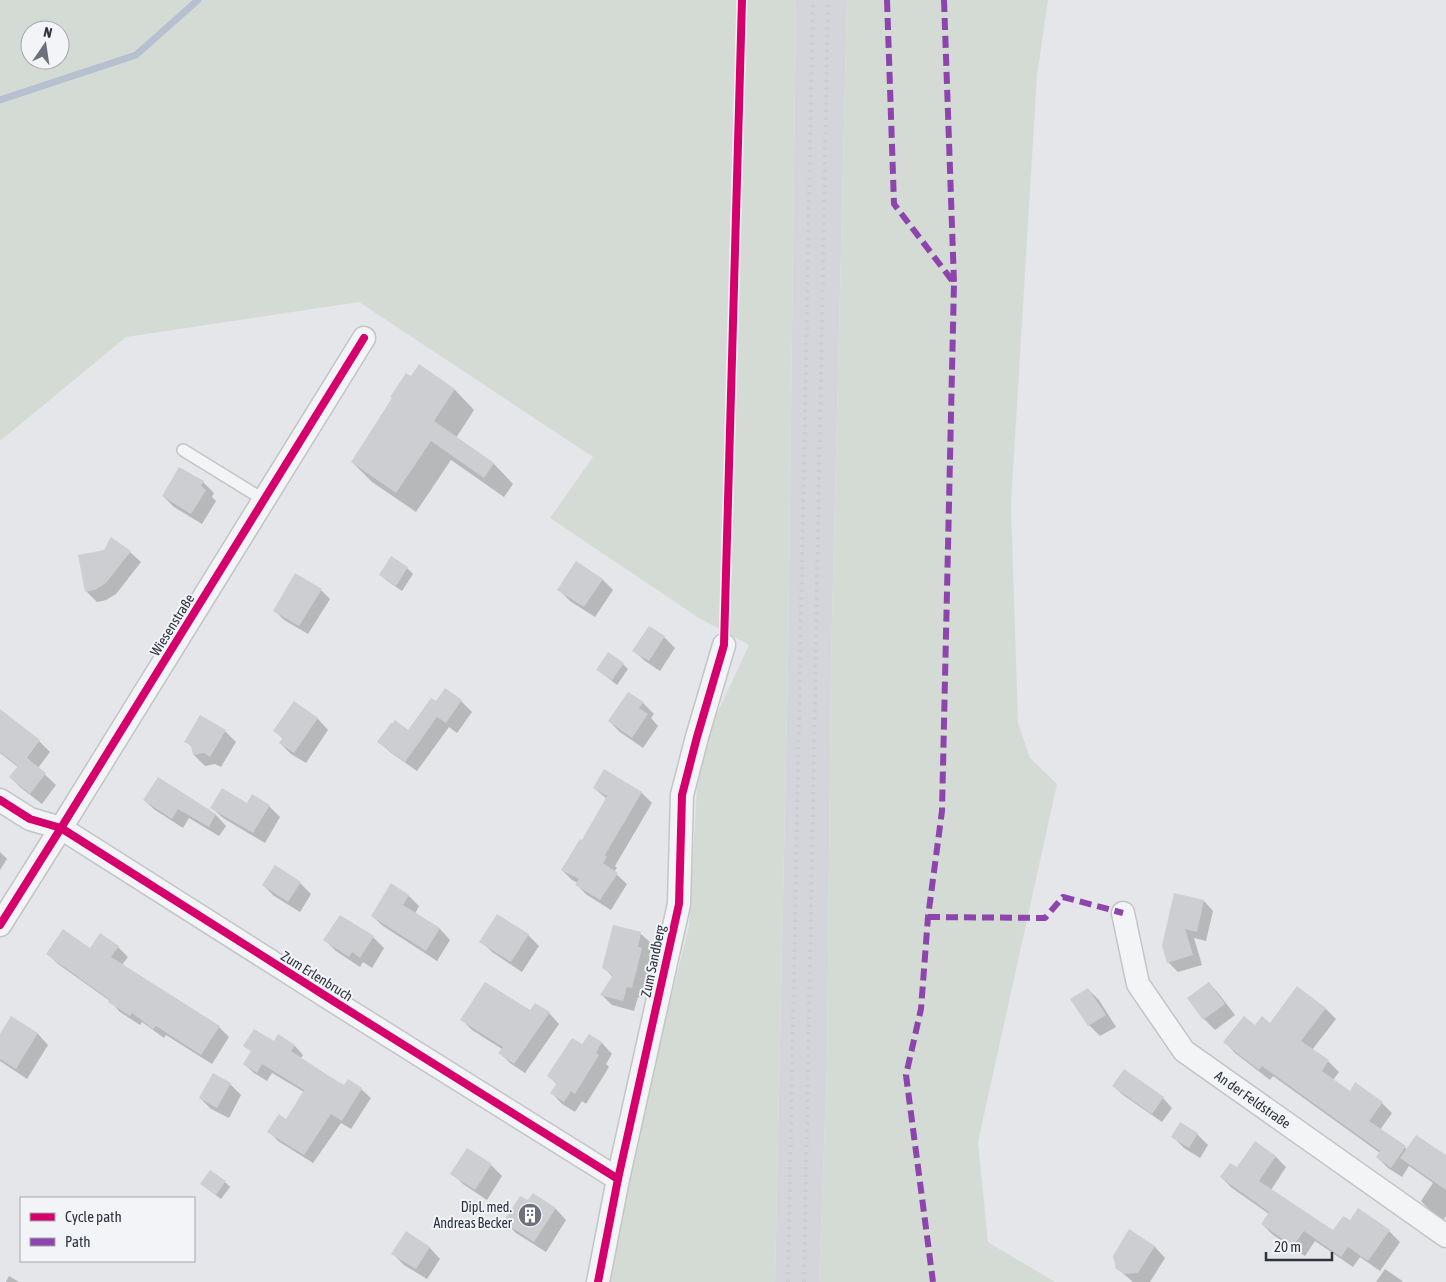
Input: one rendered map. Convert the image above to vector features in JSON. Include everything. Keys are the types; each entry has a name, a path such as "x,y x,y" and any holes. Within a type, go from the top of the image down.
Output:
{"street":[{"name":"Wiesenstraße","path":"0,925 364,338"},
{"name":"Zum Sandberg","path":"598,1282 618,1179 679,904 682,795 724,645"},
{"name":"Zum Erlenbruch","path":"0,800 30,818 61,828 618,1179"},
{"name":"An der Feldstraße","path":"1123,913 1138,984 1184,1051 1446,1236"}],"lane":[{"path":"183,450 264,500"}],"shaded area":[{"path":"0,0 796,0 788,663 775,1282 606,1282 627,1173 689,926 699,752 749,645 699,618 550,518 593,457 359,302 126,337 0,441"},
{"path":"796,0 847,0 831,664 827,1067 819,1282 775,1282 788,663"},
{"path":"847,0 1048,0 1037,75 1011,504 1018,723 1030,758 1057,784 978,1142 988,1242 1055,1282 819,1282 827,1067 831,664"}],"building":[{"path":"419,364 455,389 434,421 494,463 484,478 431,441 396,493 351,462 406,373 411,376"},
{"path":"179,467 204,481 201,486 206,490 191,514 162,496"},
{"path":"111,537 131,551 106,583 95,590 85,592 78,555 104,550"},
{"path":"391,556 408,567 396,586 379,575"},
{"path":"576,561 603,579 584,607 557,590"},
{"path":"295,573 322,589 299,626 273,611"},
{"path":"649,626 665,636 649,661 632,651"},
{"path":"608,652 624,663 612,680 596,670"},
{"path":"445,688 462,700 446,723 437,717 405,762 377,742 395,720 408,730 431,698 436,701"},
{"path":"628,692 644,702 639,708 648,714 632,738 608,721"},
{"path":"294,701 318,718 294,753 279,743 283,738 273,731"},
{"path":"0,709 40,740 27,758 46,773 30,794 9,777 18,766 0,752"},
{"path":"200,715 226,730 210,757 204,753 193,755 191,745 184,742"},
{"path":"604,769 642,792 605,855 607,857 603,863 618,873 600,900 575,885 579,879 561,870 580,839 582,840 607,796 593,788"},
{"path":"158,777 216,814 209,827 178,809 172,819 143,800"},
{"path":"222,788 247,803 252,794 270,805 253,833 210,808"},
{"path":"275,865 301,882 288,902 262,885"},
{"path":"391,883 409,895 403,905 440,928 426,951 371,916"},
{"path":"1174,893 1204,900 1197,932 1185,929 1193,955 1167,963 1162,946"},
{"path":"497,914 529,934 511,962 479,942"},
{"path":"340,915 374,936 360,958 352,952 349,957 323,940"},
{"path":"613,925 641,932 638,947 642,948 637,969 632,988 627,987 623,1001 600,995 613,975 602,968"},
{"path":"63,929 90,948 100,933 119,946 111,957 220,1026 201,1055 156,1026 153,1029 132,1013 130,1016 108,1002 110,1000 46,954"},
{"path":"485,982 530,1010 535,1003 550,1012 514,1064 498,1053 503,1047 460,1020"},
{"path":"1209,982 1225,1004 1203,1020 1187,998"},
{"path":"1297,986 1326,1008 1301,1041 1329,1060 1322,1071 1350,1091 1355,1082 1383,1102 1369,1121 1406,1146 1391,1168 1376,1157 1380,1151 1262,1066 1259,1070 1223,1042 1244,1016 1255,1025 1262,1016 1270,1023"},
{"path":"1088,988 1106,1015 1088,1026 1070,999"},
{"path":"11,1016 38,1033 16,1069 0,1059 0,1034"},
{"path":"254,1029 274,1041 278,1034 295,1045 291,1051 329,1076 344,1085 348,1079 362,1088 342,1121 331,1114 304,1155 267,1132 279,1114 286,1119 304,1090 262,1064 257,1073 243,1064 251,1051 243,1046"},
{"path":"589,1034 602,1042 596,1053 599,1055 575,1094 571,1091 564,1102 550,1093 557,1083 547,1076 572,1038 582,1044"},
{"path":"1124,1069 1164,1097 1152,1114 1112,1086"},
{"path":"213,1073 231,1083 217,1108 199,1098"},
{"path":"1180,1122 1198,1133 1189,1148 1171,1137"},
{"path":"1416,1135 1446,1155 1446,1190 1400,1158"},
{"path":"1255,1141 1276,1156 1259,1181 1333,1230 1343,1216 1350,1220 1358,1208 1390,1230 1368,1261 1348,1247 1341,1257 1304,1231 1293,1246 1261,1224 1269,1212 1220,1177 1230,1163 1237,1167"},
{"path":"467,1148 492,1164 475,1190 450,1174"},
{"path":"210,1170 226,1181 216,1195 200,1184"},
{"name":"Dipl. med. Andreas Becker","path":"533,1193 556,1208 534,1242 503,1222 520,1196 528,1200"},
{"path":"1129,1229 1155,1246 1138,1273 1125,1274 1116,1269 1113,1256"},
{"path":"406,1231 430,1247 416,1269 391,1254"}],"waterway":[{"path":"0,100 136,55 198,0"}],"railway":[{"path":"788,1282 813,0"},
{"path":"804,1282 828,0"}],"marked path":[{"path":"887,0 894,204 954,283 942,811 928,917 921,1009 906,1075 933,1282"},
{"path":"944,0 954,283"},
{"path":"928,917 1045,918 1063,897 1123,913"}],"cycle path":[{"path":"598,1282 618,1179 679,904 682,795 724,645 742,0"},
{"path":"0,925 364,338"},
{"path":"0,800 30,819 61,828 618,1179"}],"place":[{"name":"Dipl. med. Andreas Becker","path":"530,1215"}]}
